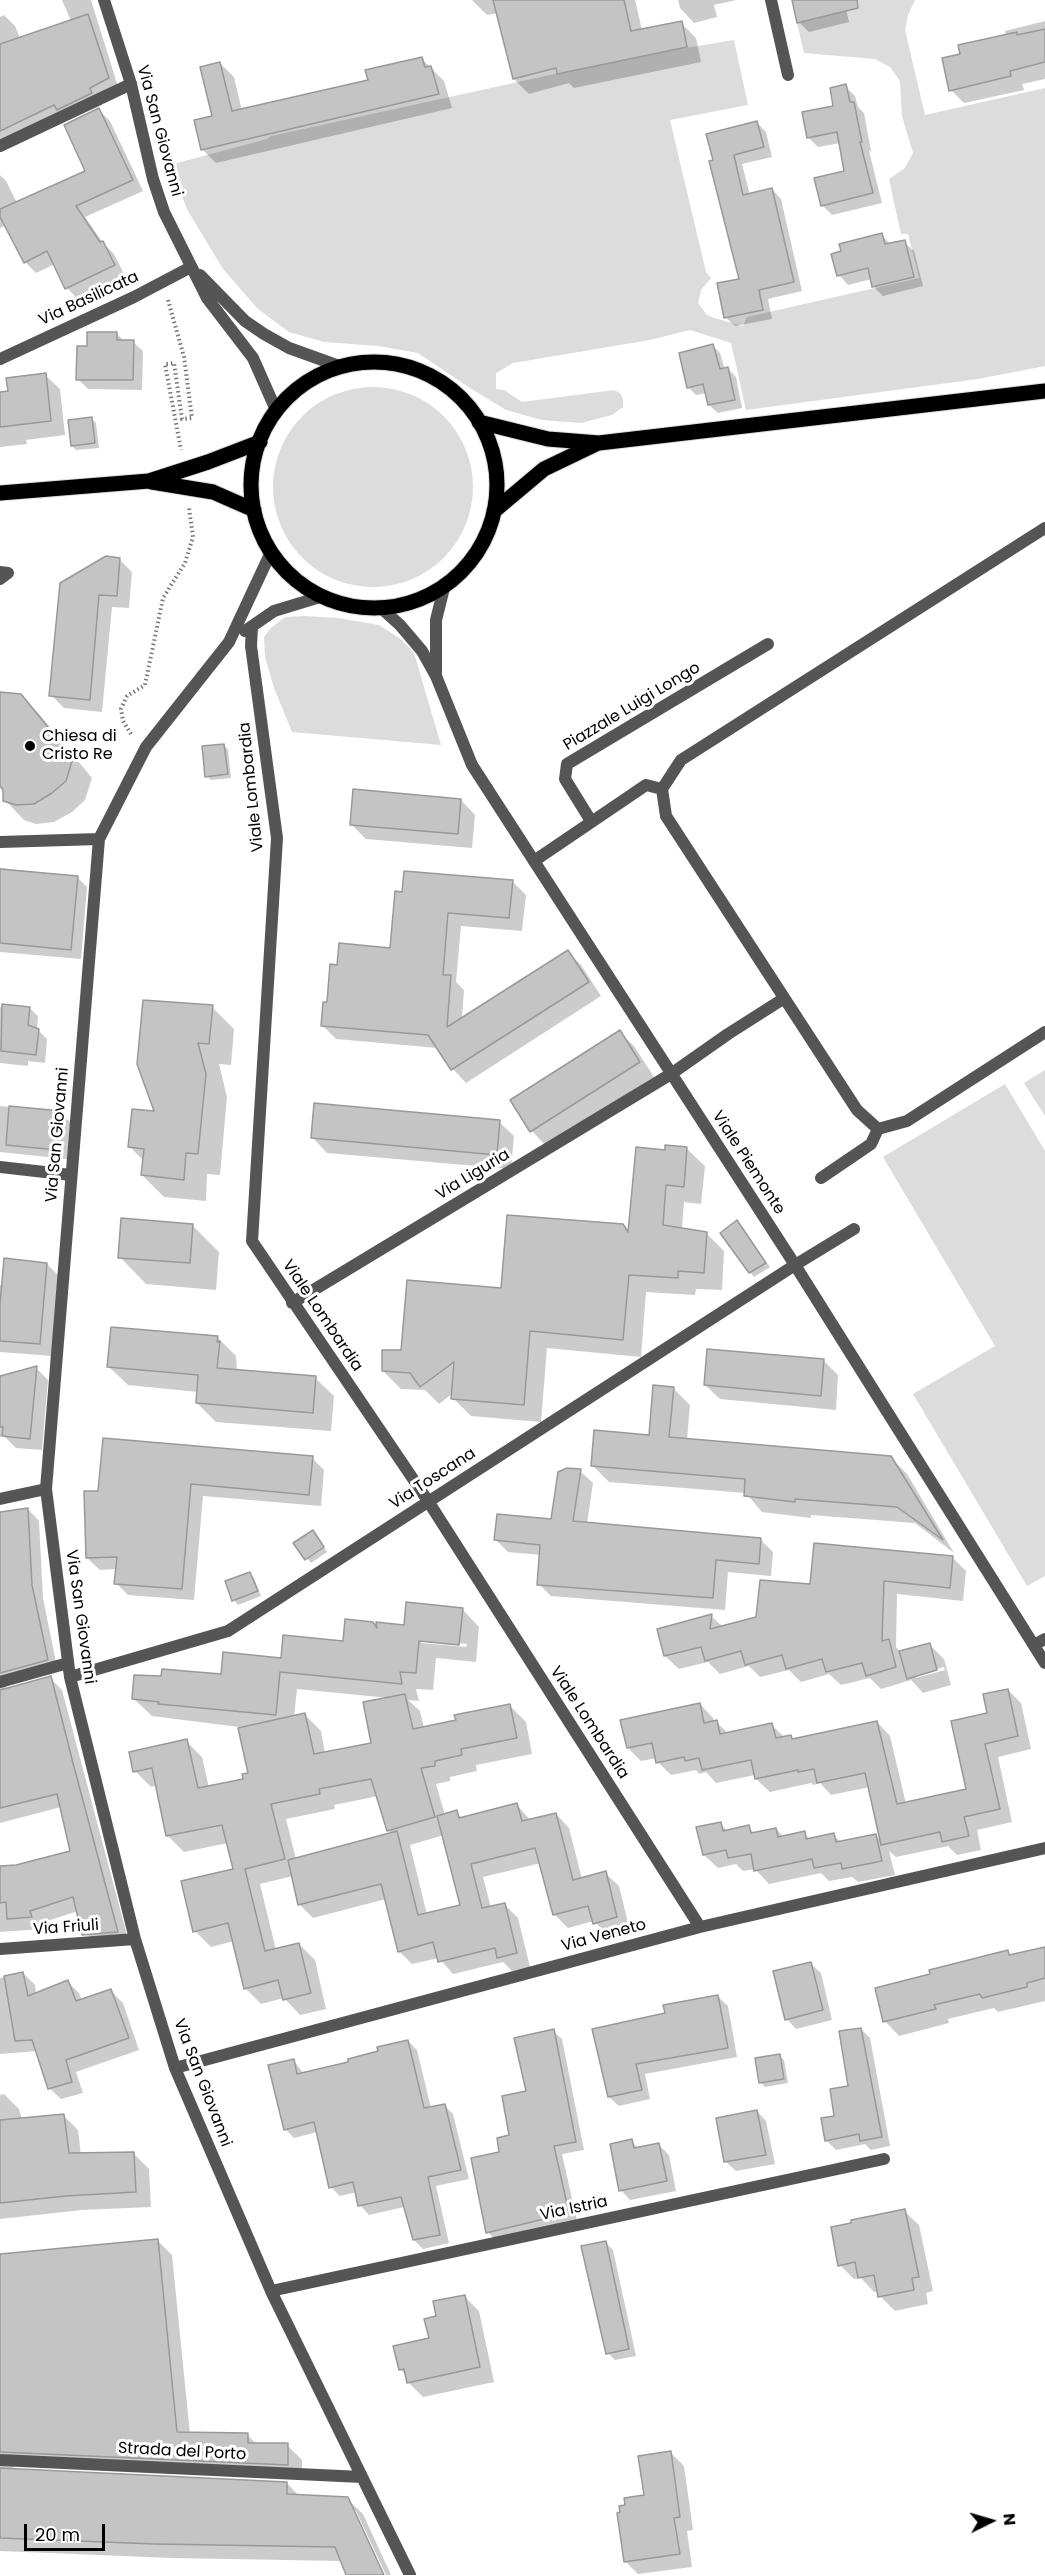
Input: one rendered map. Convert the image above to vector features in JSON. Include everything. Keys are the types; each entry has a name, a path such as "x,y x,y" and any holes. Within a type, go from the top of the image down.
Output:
{"main road":[{"path":"364,361 398,364 430,375 457,395 478,422 491,450 496,480 494,511 487,533 476,554 444,588 398,608 364,610 341,606 320,597 284,570 271,552 261,532 254,510 252,476 260,442 276,410 300,383 339,366 364,361"},
{"path":"478,422 548,439 599,443 1019,396 1045,391"},
{"path":"0,494 149,481 260,442"},
{"path":"494,511 544,469 599,443"},
{"path":"149,481 213,492 254,510"}],"street":[{"name":"Via San Giovanni","path":"104,0 131,84 153,179 164,212 207,298 253,358 276,410"},
{"path":"771,0 788,75"},
{"path":"0,146 131,84"},
{"name":"Via San Giovanni","path":"191,267 245,321 264,334 289,348 339,366"},
{"name":"Via Basilicata","path":"0,359 191,267"},
{"path":"878,1129 857,1110 666,816 662,789 681,760 1045,528"},
{"name":"Via San Giovanni","path":"271,552 230,642 146,747 99,839 46,1489 70,1677 135,1939 175,2068 271,2291 410,2575"},
{"path":"0,572 8,573 0,579"},
{"name":"Viale Piemonte","path":"436,676 436,620 444,588"},
{"name":"Via San Giovanni","path":"230,642 274,611 320,597"},
{"name":"Viale Piemonte","path":"381,608 400,625 422,651 436,676 472,765 1040,1642 1045,1662"},
{"name":"Viale Lombardia","path":"252,627 251,646 277,838 252,1241 428,1501 700,1927"},
{"name":"Piazzale Luigi Longo","path":"591,821 565,779 567,764 768,644"},
{"path":"534,861 646,785 662,789"},
{"path":"0,842 99,839"},
{"name":"Via Liguria","path":"292,1303 671,1074 783,999"},
{"path":"821,1178 871,1144 878,1129 907,1121 1045,1032"},
{"path":"0,1167 71,1175"},
{"name":"Via Toscana","path":"70,1677 228,1631 854,1229"},
{"path":"0,1499 46,1489"},
{"path":"0,1682 68,1664"},
{"name":"Via Veneto","path":"175,2068 700,1927 1045,1848"},
{"name":"Via Friuli","path":"0,1949 135,1939"},
{"name":"Via Istria","path":"271,2291 884,2159"},
{"name":"Strada del Porto","path":"0,2460 362,2477"}],"path":[{"path":"162,282 184,357 192,418 183,419 174,363 165,364 181,450"},
{"path":"146,747 127,731 121,709 127,696 146,686 164,598 185,563 193,537 189,507"}],"shaded area":[{"path":"837,0 915,0 908,15 905,30 925,115 1045,88 1045,366 978,379 746,410 731,343 690,330 650,340 513,363 496,373 496,389 504,390 522,402 614,390 620,393 623,399 623,407 612,415 581,423 542,420 506,410 418,353 378,346 324,342 289,332 258,309 223,269 188,211 173,175 177,163 271,136 637,56 734,40 748,105 670,120 706,272 711,278 701,290 698,303 707,315 743,326 747,317 919,278 908,234 901,234 889,179 905,168 913,153 902,116 900,81 890,67 875,59 804,53 797,23 840,12"},
{"path":"363,387 383,387 411,394 437,409 451,423 466,449 473,477 473,497 466,525 451,551 437,565 402,583 383,587 363,587 335,580 309,565 295,551 277,516 273,497 273,477 280,449 295,423 309,409 344,391"},
{"path":"285,617 338,618 379,625 402,640 414,653 441,745 292,732 274,688 265,657 264,637"},
{"path":"1045,1070 1045,1116 1024,1083"},
{"path":"1005,1084 1045,1151 1045,1576 1027,1586 913,1394 995,1346 883,1157"}],"building":[{"path":"493,0 624,0 631,31 682,21 687,47 557,74 556,68 513,79"},
{"path":"792,0 857,0 858,8 797,23"},
{"path":"88,14 109,78 90,88 92,93 57,110 54,105 0,131 0,44"},
{"path":"1045,29 1045,62 1010,71 1011,76 949,91 942,58 960,54 958,45 1017,32 1017,35"},
{"path":"422,57 425,67 431,66 439,94 201,150 194,120 212,116 200,67 220,62 232,111 368,80 365,70"},
{"path":"846,84 850,102 854,102 862,142 860,142 873,193 821,206 814,178 844,171 837,132 807,138 802,112 833,106 830,88"},
{"path":"99,108 133,180 76,206 100,242 103,241 115,265 65,289 47,251 24,263 0,217 0,209 85,171 64,125"},
{"path":"757,121 764,147 734,155 743,195 772,188 794,282 759,290 763,310 724,318 717,283 739,279 709,161 713,160 706,134"},
{"path":"882,233 885,244 905,240 914,277 872,287 868,268 837,276 831,254 841,251 839,244"},
{"path":"87,332 117,332 117,340 134,340 133,380 76,380 77,346 87,346"},
{"path":"713,344 720,369 728,367 735,400 708,405 703,384 687,388 679,353"},
{"path":"46,373 51,421 0,427 0,392 8,391 6,378"},
{"path":"92,417 95,443 71,446 68,420"},
{"path":"106,556 120,558 117,596 99,595 90,700 49,696 60,583"},
{"name":"Chiesa di Cristo Re","path":"0,692 21,694 73,758 66,781 34,804 16,805 3,801 3,790 0,786"},
{"path":"224,744 228,774 205,777 202,746"},
{"path":"353,789 461,799 458,834 350,825"},
{"path":"0,869 78,876 71,950 0,943"},
{"path":"404,871 513,880 509,918 448,913 443,975 451,975 447,1027 568,950 589,982 451,1070 428,1035 321,1026 323,1002 327,1002 330,964 337,965 339,943 390,948 395,891 402,892"},
{"path":"143,1000 213,1005 209,1044 198,1043 206,1074 198,1154 186,1153 184,1180 141,1175 144,1149 128,1147 132,1109 154,1111 137,1064"},
{"path":"2,1004 30,1007 28,1025 39,1029 36,1055 1,1051"},
{"path":"620,1030 640,1062 530,1132 510,1100"},
{"path":"314,1103 500,1120 497,1155 311,1138"},
{"path":"9,1106 61,1111 57,1150 6,1145"},
{"path":"665,1145 687,1147 684,1187 666,1185 663,1225 707,1232 704,1273 678,1271 678,1278 629,1275 623,1340 530,1331 524,1405 451,1399 454,1362 420,1387 410,1373 382,1371 382,1350 401,1350 407,1280 501,1288 507,1215 623,1224 628,1232 636,1147 665,1150"},
{"path":"121,1218 193,1224 190,1263 118,1258"},
{"path":"737,1220 766,1263 749,1273 720,1233"},
{"path":"4,1258 47,1263 40,1344 0,1341"},
{"path":"111,1327 218,1336 217,1342 220,1341 217,1368 316,1376 313,1413 196,1403 198,1375 107,1367"},
{"path":"707,1349 824,1359 821,1396 704,1385"},
{"path":"37,1366 30,1439 2,1436 0,1376"},
{"path":"653,1385 674,1387 669,1437 891,1456 943,1540 897,1507 795,1499 795,1502 744,1496 745,1479 591,1466 594,1430 649,1435"},
{"path":"103,1438 313,1456 309,1495 191,1484 182,1589 114,1584 117,1557 86,1558 84,1491 98,1491"},
{"path":"567,1468 581,1469 573,1521 761,1538 759,1564 716,1560 713,1598 537,1585 540,1545 494,1540 497,1514 551,1519 558,1472"},
{"path":"28,1508 32,1585 48,1660 0,1673 0,1512"},
{"path":"313,1530 324,1547 305,1560 293,1543"},
{"path":"814,1543 953,1556 950,1588 884,1581 882,1641 889,1639 896,1667 866,1676 862,1663 826,1672 822,1659 786,1669 782,1655 745,1665 741,1651 705,1661 701,1647 664,1656 657,1629 712,1614 710,1629 756,1617 760,1580 810,1584"},
{"path":"250,1572 258,1591 232,1601 225,1581"},
{"path":"406,1602 463,1608 459,1645 419,1641 416,1673 400,1672 402,1684 280,1672 276,1715 158,1704 159,1702 132,1699 134,1675 161,1676 162,1669 221,1674 223,1652 281,1658 283,1635 343,1641 345,1619 373,1622 377,1628 376,1622 404,1625"},
{"path":"930,1643 937,1670 907,1679 899,1651"},
{"path":"51,1676 118,1932 82,1935 73,1897 30,1911 32,1917 7,1919 6,1902 0,1903 0,1866 16,1865 70,1851 57,1794 0,1808 0,1690"},
{"path":"1008,1689 1018,1736 985,1744 1000,1809 964,1817 969,1836 942,1842 940,1832 881,1845 865,1773 817,1783 814,1769 755,1779 751,1760 702,1770 699,1758 685,1761 684,1757 656,1763 652,1743 627,1748 620,1720 700,1703 704,1723 717,1720 720,1734 772,1723 776,1738 791,1735 792,1739 877,1721 897,1804 966,1789 951,1721 987,1713 983,1694"},
{"path":"405,1694 413,1729 456,1720 454,1715 510,1704 517,1738 461,1749 462,1755 435,1761 435,1766 421,1768 435,1817 387,1831 371,1779 319,1789 320,1794 271,1804 285,1859 245,1869 265,1951 299,1943 311,1993 283,2000 278,1980 244,1989 228,1923 193,1932 181,1881 233,1869 222,1825 166,1836 152,1768 133,1772 129,1752 187,1739 198,1788 243,1779 242,1774 248,1773 238,1728 305,1713 314,1754 371,1743 363,1702"},
{"path":"517,1803 522,1821 556,1813 573,1880 606,1871 617,1917 593,1924 588,1906 553,1915 535,1848 471,1864 482,1908 505,1903 517,1953 497,1958 495,1948 438,1962 433,1942 398,1952 381,1884 298,1905 288,1860 397,1831 418,1915 460,1905 437,1816 457,1810 459,1818"},
{"path":"721,1822 723,1831 749,1825 751,1833 776,1828 778,1837 805,1831 806,1839 834,1833 836,1842 876,1834 882,1861 842,1869 841,1863 814,1868 812,1859 754,1871 751,1854 728,1858 726,1850 703,1855 696,1827"},
{"path":"1045,1947 1045,1978 1027,1983 1027,1987 982,1998 980,1994 934,2005 936,2009 883,2022 875,1988 930,1974 929,1970 1008,1950 1009,1955"},
{"path":"811,1962 823,2010 785,2020 773,1971"},
{"path":"23,1972 28,1996 68,1980 76,2001 111,1989 129,2038 66,2060 72,2082 48,2089 32,2040 15,2041 4,1976"},
{"path":"718,1995 728,2048 636,2064 642,2090 608,2097 592,2029 665,2013 663,2005"},
{"path":"861,2028 882,2137 860,2141 859,2134 825,2141 821,2118 834,2116 830,2089 848,2086 839,2031"},
{"path":"554,2029 576,2142 554,2146 569,2213 486,2233 471,2158 499,2152 497,2138 509,2135 502,2096 526,2091 514,2038"},
{"path":"408,2040 424,2108 445,2104 461,2170 428,2177 440,2235 413,2240 401,2197 358,2206 353,2182 329,2188 314,2122 284,2130 268,2065 294,2059 297,2074 348,2062 348,2059 378,2051 377,2047"},
{"path":"780,2054 784,2079 759,2083 755,2058"},
{"path":"757,2110 766,2155 724,2162 716,2118"},
{"path":"64,2114 69,2153 134,2152 136,2192 0,2203 0,2120"},
{"path":"632,2139 634,2148 659,2143 667,2181 619,2191 610,2144"},
{"path":"905,2209 919,2277 912,2278 914,2290 878,2297 874,2275 858,2278 855,2262 838,2266 831,2227 851,2223 851,2220"},
{"path":"158,2239 177,2432 248,2433 248,2443 288,2443 288,2465 0,2452 0,2254"},
{"path":"606,2241 629,2349 606,2354 581,2246"},
{"path":"465,2295 480,2367 407,2383 404,2369 399,2370 393,2346 429,2338 424,2319 436,2316 433,2301"},
{"path":"671,2451 680,2517 674,2518 680,2554 624,2562 617,2513 620,2512 619,2506 625,2505 624,2498 644,2495 638,2456"},
{"path":"0,2468 287,2482 287,2494 348,2497 384,2575 346,2575 335,2547 155,2544 0,2538"}],"place":[{"name":"Chiesa di Cristo Re","path":"30,746"}]}
